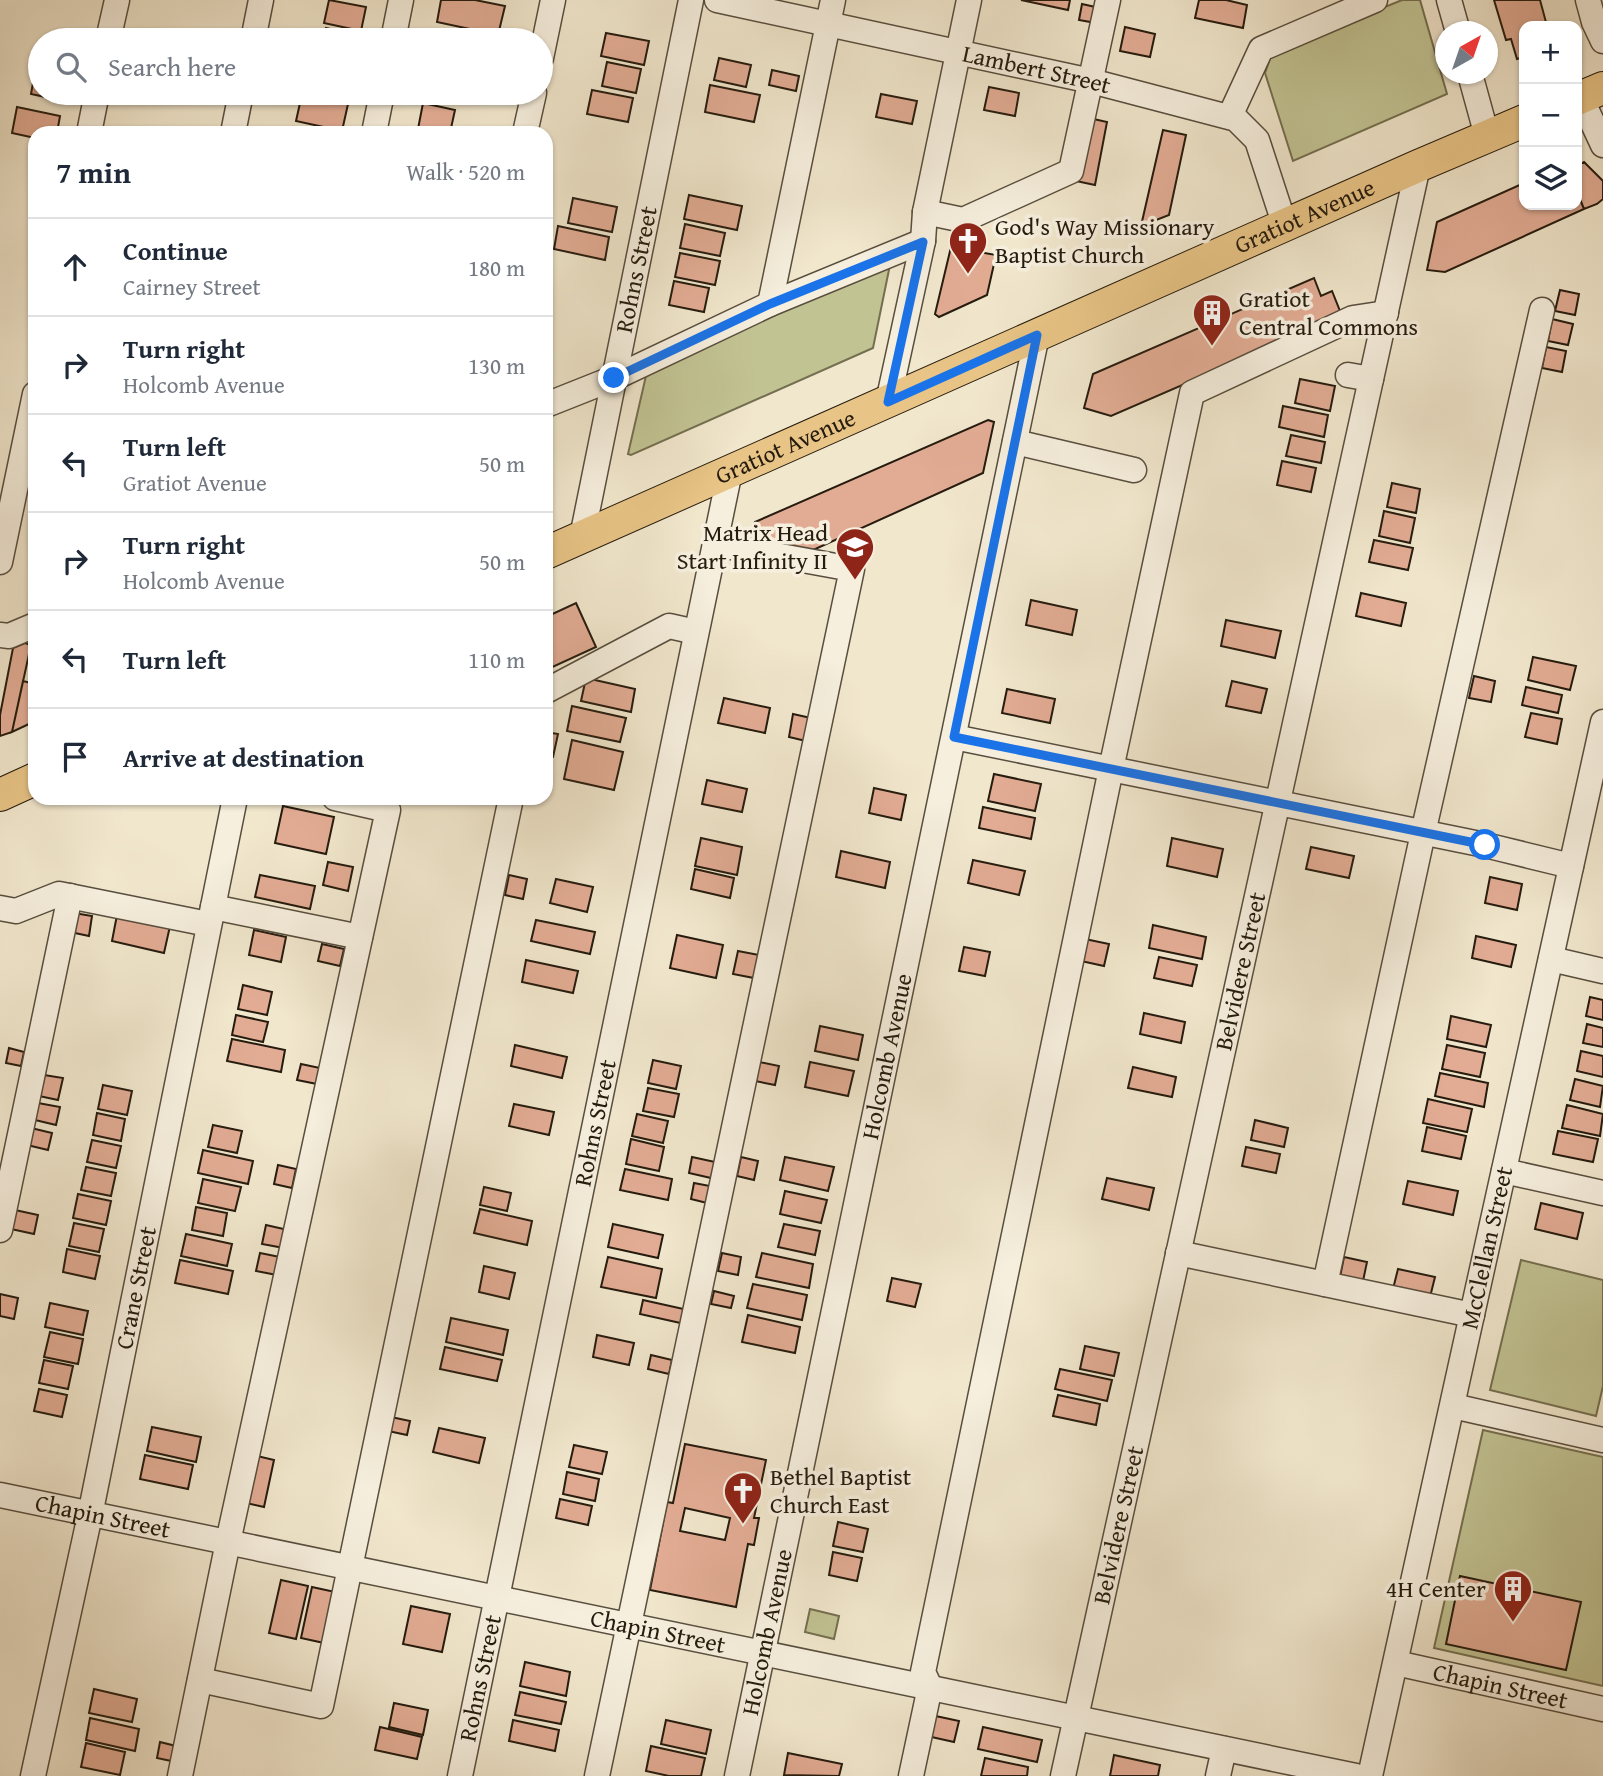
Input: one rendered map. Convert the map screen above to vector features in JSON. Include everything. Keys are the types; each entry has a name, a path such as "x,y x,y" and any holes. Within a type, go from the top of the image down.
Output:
{"main road":[{"name":"Gratiot Avenue","path":"553,550 1519,123"},
{"path":"0,795 28,782"}],"street":[{"path":"111,28 117,0"},
{"path":"255,28 261,0"},
{"path":"395,28 401,0"},
{"path":"547,28 553,0"},
{"name":"Rohns Street","path":"582,537 691,0"},
{"name":"Lambert Street","path":"717,0 831,12 959,52 1091,81 1236,119 1257,140 1285,226"},
{"path":"888,402 923,242 925,212 969,0"},
{"path":"925,212 963,220 1071,171 1108,0"},
{"path":"1230,117 1261,50 1375,0"},
{"path":"1449,0 1455,21"},
{"path":"1588,0 1603,41"},
{"path":"770,304 831,12"},
{"path":"1473,84 1487,136"},
{"path":"1587,95 1603,145"},
{"path":"90,126 95,105"},
{"path":"235,126 239,105"},
{"path":"375,126 380,105"},
{"path":"527,126 531,105"},
{"name":"Belvidere Street","path":"1063,1776 1277,804 1360,377 1386,313 1418,166"},
{"path":"553,402 614,378 770,304 923,242"},
{"path":"1325,1284 1423,833 1542,310"},
{"path":"911,1776 930,1687 923,1672 1192,393 1287,358 1353,318 1386,313"},
{"name":"Holcomb Avenue","path":"737,1776 1037,335"},
{"path":"1,548 28,426"},
{"path":"1015,442 1134,470"},
{"name":"Rohns Street","path":"460,1776 730,471"},
{"path":"597,1776 852,569 715,544"},
{"path":"553,687 669,626 696,632"},
{"path":"0,635 9,636 28,628"},
{"name":"McClellan Street","path":"1370,1776 1603,722"},
{"path":"954,737 1571,866"},
{"name":"Crane Street","path":"33,1776 90,1514 234,805"},
{"path":"180,1776 228,1542 390,805"},
{"path":"200,1680 321,1706 510,805"},
{"path":"0,908 16,911 59,894 360,937"},
{"path":"0,1230 70,896"},
{"path":"1550,959 1603,971"},
{"path":"1504,1171 1603,1193"},
{"path":"1178,1253 1472,1315"},
{"path":"1453,1406 1603,1440"},
{"name":"Chapin Street","path":"0,1495 1356,1776"},
{"name":"Chapin Street","path":"1396,1662 1603,1709"},
{"path":"1218,1776 1224,1749"}],"green space":[{"path":"1402,0 1420,0 1435,52 1435,84 1444,84 1447,94 1293,161 1265,73 1272,53"},
{"path":"891,260 873,348 631,455 628,454 648,367"},
{"path":"1521,1260 1603,1280 1603,1386 1596,1416 1490,1390"},
{"path":"1483,1430 1603,1457 1603,1686 1434,1648"},
{"path":"810,1609 839,1616 834,1639 805,1632"}],"building":[{"path":"329,0 366,7 362,28 324,23"},
{"path":"441,0 475,0 505,6 500,28 465,28 437,22"},
{"path":"1021,0 1070,0 1068,10"},
{"path":"1199,0 1226,0 1247,5 1243,28 1195,18"},
{"path":"1494,0 1540,0 1546,21 1519,21 1519,58 1511,39 1506,40"},
{"path":"1082,4 1100,8 1096,23 1079,20"},
{"path":"1125,27 1155,34 1150,57 1120,51"},
{"path":"606,33 649,41 644,65 601,56"},
{"path":"719,58 751,65 746,87 714,80"},
{"path":"607,62 641,69 636,93 602,86"},
{"path":"772,70 799,76 796,91 769,85"},
{"path":"710,85 760,95 754,122 705,112"},
{"path":"989,87 1019,93 1015,116 984,110"},
{"path":"592,90 633,98 628,122 587,114"},
{"path":"881,94 917,101 912,124 876,117"},
{"path":"300,105 348,105 343,126 319,126 296,121"},
{"path":"423,105 455,110 452,126 419,126"},
{"path":"17,107 60,116 58,126 28,126 28,136 12,133"},
{"path":"1089,118 1107,122 1095,185 1076,181"},
{"path":"1163,130 1186,135 1169,215 1141,226"},
{"path":"1584,162 1603,181 1603,199 1584,209 1582,204"},
{"path":"1519,185 1519,210 1582,210 1445,272 1427,270 1437,222"},
{"path":"689,195 742,206 737,230 684,219"},
{"path":"573,198 617,207 612,232 568,223"},
{"path":"685,224 725,233 720,256 680,248"},
{"path":"558,226 609,237 605,260 554,249"},
{"name":"God's Way Missionary Baptist Church","path":"951,247 996,255 987,295 939,317 935,314"},
{"path":"680,253 720,261 715,285 675,277"},
{"name":"Gratiot Central Commons","path":"1314,278 1321,296 1332,291 1340,311 1332,320 1111,416 1084,408 1093,374"},
{"path":"674,281 709,288 704,312 669,305"},
{"path":"1560,290 1579,294 1575,315 1555,311"},
{"path":"1552,319 1573,324 1568,345 1548,341"},
{"path":"1546,347 1566,351 1562,372 1542,368"},
{"path":"1300,379 1335,386 1330,411 1295,403"},
{"path":"1283,406 1328,415 1324,437 1279,427"},
{"path":"988,420 994,422 983,473 811,551 751,537 755,522"},
{"path":"1291,435 1325,442 1321,463 1286,456"},
{"path":"1282,461 1316,468 1311,492 1277,485"},
{"path":"1392,483 1420,489 1416,513 1387,507"},
{"path":"1384,511 1415,518 1410,543 1379,536"},
{"path":"1374,540 1413,548 1408,570 1369,562"},
{"path":"1361,593 1406,603 1401,626 1356,616"},
{"path":"1031,600 1077,610 1072,635 1026,625"},
{"path":"576,603 596,647 553,667 553,614"},
{"path":"1226,620 1281,631 1275,658 1221,646"},
{"path":"28,644 28,659 12,732 0,736 0,715 13,648"},
{"path":"1533,657 1576,666 1570,690 1528,680"},
{"path":"1474,676 1495,681 1491,702 1469,698"},
{"path":"586,678 635,689 631,712 581,701"},
{"path":"23,681 28,682 28,724 12,732"},
{"path":"1232,681 1267,689 1261,713 1226,706"},
{"path":"1526,687 1562,695 1558,713 1522,705"},
{"path":"1007,689 1055,699 1050,723 1002,713"},
{"path":"724,698 770,708 765,733 718,723"},
{"path":"572,706 626,718 620,742 567,731"},
{"path":"1531,713 1562,719 1557,744 1525,737"},
{"path":"793,714 811,718 806,741 789,737"},
{"path":"553,733 558,734 553,757"},
{"path":"572,740 623,752 614,790 564,779"},
{"path":"994,774 1041,784 1035,811 988,801"},
{"path":"707,780 747,789 742,812 702,804"},
{"path":"874,788 906,795 901,820 869,813"},
{"path":"283,806 334,817 326,854 275,843"},
{"path":"983,807 1035,818 1031,839 979,828"},
{"path":"701,838 742,847 737,875 695,866"},
{"path":"1172,838 1223,849 1217,877 1167,866"},
{"path":"1311,847 1354,856 1349,878 1306,869"},
{"path":"841,851 890,862 885,888 836,877"},
{"path":"973,860 1025,871 1019,895 968,883"},
{"path":"328,862 353,867 348,891 323,885"},
{"path":"695,869 734,878 730,898 691,889"},
{"path":"260,875 315,886 310,909 255,897"},
{"path":"509,875 527,879 523,899 505,895"},
{"path":"1490,877 1522,884 1517,910 1485,903"},
{"path":"556,879 593,887 587,912 550,903"},
{"path":"74,913 92,916 89,936 70,932"},
{"path":"117,915 170,926 164,953 112,941"},
{"path":"536,920 595,932 590,954 531,941"},
{"path":"1153,925 1206,937 1202,959 1149,948"},
{"path":"254,930 286,937 281,962 249,955"},
{"path":"677,935 723,945 716,978 670,968"},
{"path":"1476,936 1516,945 1511,967 1472,958"},
{"path":"1085,939 1109,944 1104,966 1081,961"},
{"path":"322,944 344,949 340,966 318,961"},
{"path":"964,947 990,952 985,976 959,971"},
{"path":"738,951 759,955 754,978 733,974"},
{"path":"1159,957 1197,965 1192,986 1154,978"},
{"path":"526,960 578,971 573,993 522,982"},
{"path":"243,985 272,992 267,1015 238,1009"},
{"path":"1590,997 1603,1000 1603,1020 1586,1016"},
{"path":"1144,1013 1185,1022 1181,1043 1140,1034"},
{"path":"236,1015 268,1022 263,1042 232,1035"},
{"path":"1451,1016 1491,1025 1486,1047 1447,1039"},
{"path":"1587,1024 1603,1028 1603,1047 1583,1043"},
{"path":"820,1026 863,1035 858,1060 815,1051"},
{"path":"232,1039 285,1050 281,1072 227,1061"},
{"path":"515,1045 567,1057 562,1078 511,1066"},
{"path":"1447,1045 1485,1053 1480,1077 1442,1069"},
{"path":"9,1048 24,1052 21,1066 6,1063"},
{"path":"1581,1051 1603,1056 1603,1077 1577,1071"},
{"path":"653,1060 681,1066 676,1089 648,1083"},
{"path":"759,1062 779,1066 775,1085 755,1081"},
{"path":"810,1062 854,1071 848,1096 805,1087"},
{"path":"301,1064 320,1068 317,1084 297,1080"},
{"path":"1133,1067 1176,1077 1172,1097 1128,1088"},
{"path":"1440,1073 1488,1083 1484,1107 1435,1096"},
{"path":"44,1075 63,1078 58,1100 39,1096"},
{"path":"1575,1079 1603,1086 1600,1107 1570,1100"},
{"path":"103,1085 132,1091 127,1115 98,1109"},
{"path":"648,1088 679,1094 674,1117 643,1111"},
{"path":"1428,1099 1472,1109 1467,1132 1423,1123"},
{"path":"38,1103 60,1107 56,1125 35,1120"},
{"path":"514,1104 554,1112 549,1135 509,1126"},
{"path":"1567,1105 1603,1114 1600,1136 1562,1128"},
{"path":"97,1113 125,1119 121,1141 93,1135"},
{"path":"637,1114 668,1121 663,1143 632,1136"},
{"path":"1255,1120 1288,1128 1284,1147 1251,1140"},
{"path":"213,1125 242,1131 237,1153 208,1147"},
{"path":"1427,1127 1466,1136 1461,1159 1422,1151"},
{"path":"31,1128 52,1133 48,1150 27,1145"},
{"path":"1558,1131 1598,1139 1593,1162 1553,1154"},
{"path":"631,1139 664,1147 659,1171 626,1164"},
{"path":"92,1140 121,1146 116,1168 87,1162"},
{"path":"1246,1147 1280,1154 1276,1173 1242,1166"},
{"path":"203,1150 253,1161 248,1184 198,1173"},
{"path":"692,1157 715,1162 711,1178 689,1173"},
{"path":"741,1157 758,1161 754,1180 737,1176"},
{"path":"785,1157 834,1167 828,1191 780,1180"},
{"path":"278,1165 296,1169 292,1188 274,1184"},
{"path":"86,1167 116,1173 111,1196 81,1190"},
{"path":"625,1169 672,1179 668,1200 620,1190"},
{"path":"1107,1178 1154,1188 1149,1210 1102,1199"},
{"path":"203,1179 241,1187 235,1211 198,1203"},
{"path":"1408,1181 1458,1191 1453,1215 1403,1204"},
{"path":"694,1183 715,1187 711,1204 691,1199"},
{"path":"484,1187 511,1193 507,1211 480,1205"},
{"path":"785,1191 827,1200 821,1223 780,1214"},
{"path":"78,1194 111,1201 106,1225 73,1218"},
{"path":"1541,1203 1583,1213 1577,1239 1535,1229"},
{"path":"196,1207 227,1213 223,1236 192,1230"},
{"path":"480,1209 532,1221 527,1245 474,1233"},
{"path":"15,1210 38,1215 34,1234 11,1229"},
{"path":"74,1223 104,1229 99,1252 69,1246"},
{"path":"613,1224 663,1235 658,1258 608,1247"},
{"path":"784,1224 820,1231 815,1255 778,1247"},
{"path":"266,1225 288,1230 284,1248 262,1244"},
{"path":"186,1234 232,1244 227,1266 181,1256"},
{"path":"67,1249 100,1256 95,1279 63,1272"},
{"path":"260,1253 280,1257 277,1275 256,1271"},
{"path":"722,1253 741,1257 738,1275 718,1271"},
{"path":"762,1253 813,1264 809,1288 756,1277"},
{"path":"608,1257 662,1269 656,1298 601,1287"},
{"path":"1344,1257 1367,1262 1363,1281 1340,1277"},
{"path":"180,1260 233,1271 228,1294 175,1283"},
{"path":"484,1266 515,1273 509,1299 479,1292"},
{"path":"1398,1269 1435,1277 1430,1297 1393,1289"},
{"path":"892,1278 921,1284 915,1307 887,1301"},
{"path":"753,1284 807,1295 802,1320 747,1308"},
{"path":"714,1291 734,1296 731,1308 711,1304"},
{"path":"0,1294 18,1298 14,1319 0,1316"},
{"path":"643,1300 688,1310 685,1324 640,1314"},
{"path":"50,1303 88,1311 83,1335 45,1327"},
{"path":"748,1315 800,1327 795,1353 742,1342"},
{"path":"451,1318 508,1330 503,1355 446,1342"},
{"path":"50,1332 83,1339 78,1364 44,1357"},
{"path":"597,1335 634,1343 629,1365 593,1357"},
{"path":"1085,1346 1119,1353 1114,1376 1080,1369"},
{"path":"445,1347 502,1360 497,1381 440,1369"},
{"path":"651,1355 672,1360 669,1374 648,1369"},
{"path":"44,1360 73,1366 68,1389 39,1383"},
{"path":"1060,1369 1112,1380 1107,1401 1055,1389"},
{"path":"39,1389 67,1395 62,1417 34,1411"},
{"path":"1058,1395 1100,1404 1096,1425 1053,1416"},
{"path":"391,1417 410,1421 407,1435 388,1431"},
{"path":"152,1427 201,1437 196,1462 147,1451"},
{"path":"439,1428 485,1438 479,1463 433,1452"},
{"name":"Bethel Baptist Church East","path":"685,1444 766,1460 754,1518 759,1518 754,1545 748,1544 736,1607 650,1590 667,1502 673,1503","holes":["685,1508 730,1518 725,1540 680,1531"]},
{"path":"574,1445 607,1452 602,1474 569,1467"},
{"path":"145,1455 193,1465 188,1489 140,1479"},
{"path":"253,1455 274,1460 264,1507 242,1502"},
{"path":"567,1472 599,1479 595,1501 563,1494"},
{"path":"560,1499 592,1506 588,1525 556,1518"},
{"path":"838,1522 868,1529 863,1552 833,1546"},
{"path":"833,1552 862,1558 857,1581 829,1575"},
{"name":"4H Center","path":"1460,1576 1581,1602 1566,1670 1446,1644"},
{"path":"281,1580 308,1586 296,1639 269,1633"},
{"path":"312,1587 335,1592 324,1643 301,1638"},
{"path":"411,1606 450,1614 442,1652 403,1644"},
{"path":"525,1662 570,1672 566,1696 520,1686"},
{"path":"94,1689 137,1699 132,1722 89,1713"},
{"path":"520,1692 566,1702 561,1724 515,1715"},
{"path":"394,1703 428,1710 423,1735 389,1727"},
{"path":"931,1715 959,1721 954,1742 927,1736"},
{"path":"90,1718 139,1729 135,1751 86,1740"},
{"path":"513,1720 559,1730 555,1751 509,1741"},
{"path":"666,1720 711,1730 706,1754 661,1744"},
{"path":"380,1727 422,1737 417,1759 375,1750"},
{"path":"983,1727 1042,1740 1037,1762 978,1749"},
{"path":"160,1742 180,1747 176,1762 157,1758"},
{"path":"86,1743 125,1752 120,1775 81,1767"},
{"path":"651,1746 705,1758 701,1776 669,1776 646,1771"},
{"path":"788,1753 842,1764 839,1776 784,1775"},
{"path":"1114,1755 1160,1765 1158,1776 1110,1776"},
{"path":"985,1758 1028,1767 1027,1776 981,1776"}],"place":[{"name":"God's Way Missionary Baptist Church","path":"968,275"},
{"name":"Gratiot Central Commons","path":"1212,347"},
{"name":"Matrix Head Start Infinity II","path":"855,581"},
{"name":"Bethel Baptist Church East","path":"743,1525"},
{"name":"4H Center","path":"1513,1623"}],"route":[{"path":"614,378 770,304 923,242 888,402 1037,335 954,737 1485,845"}]}
